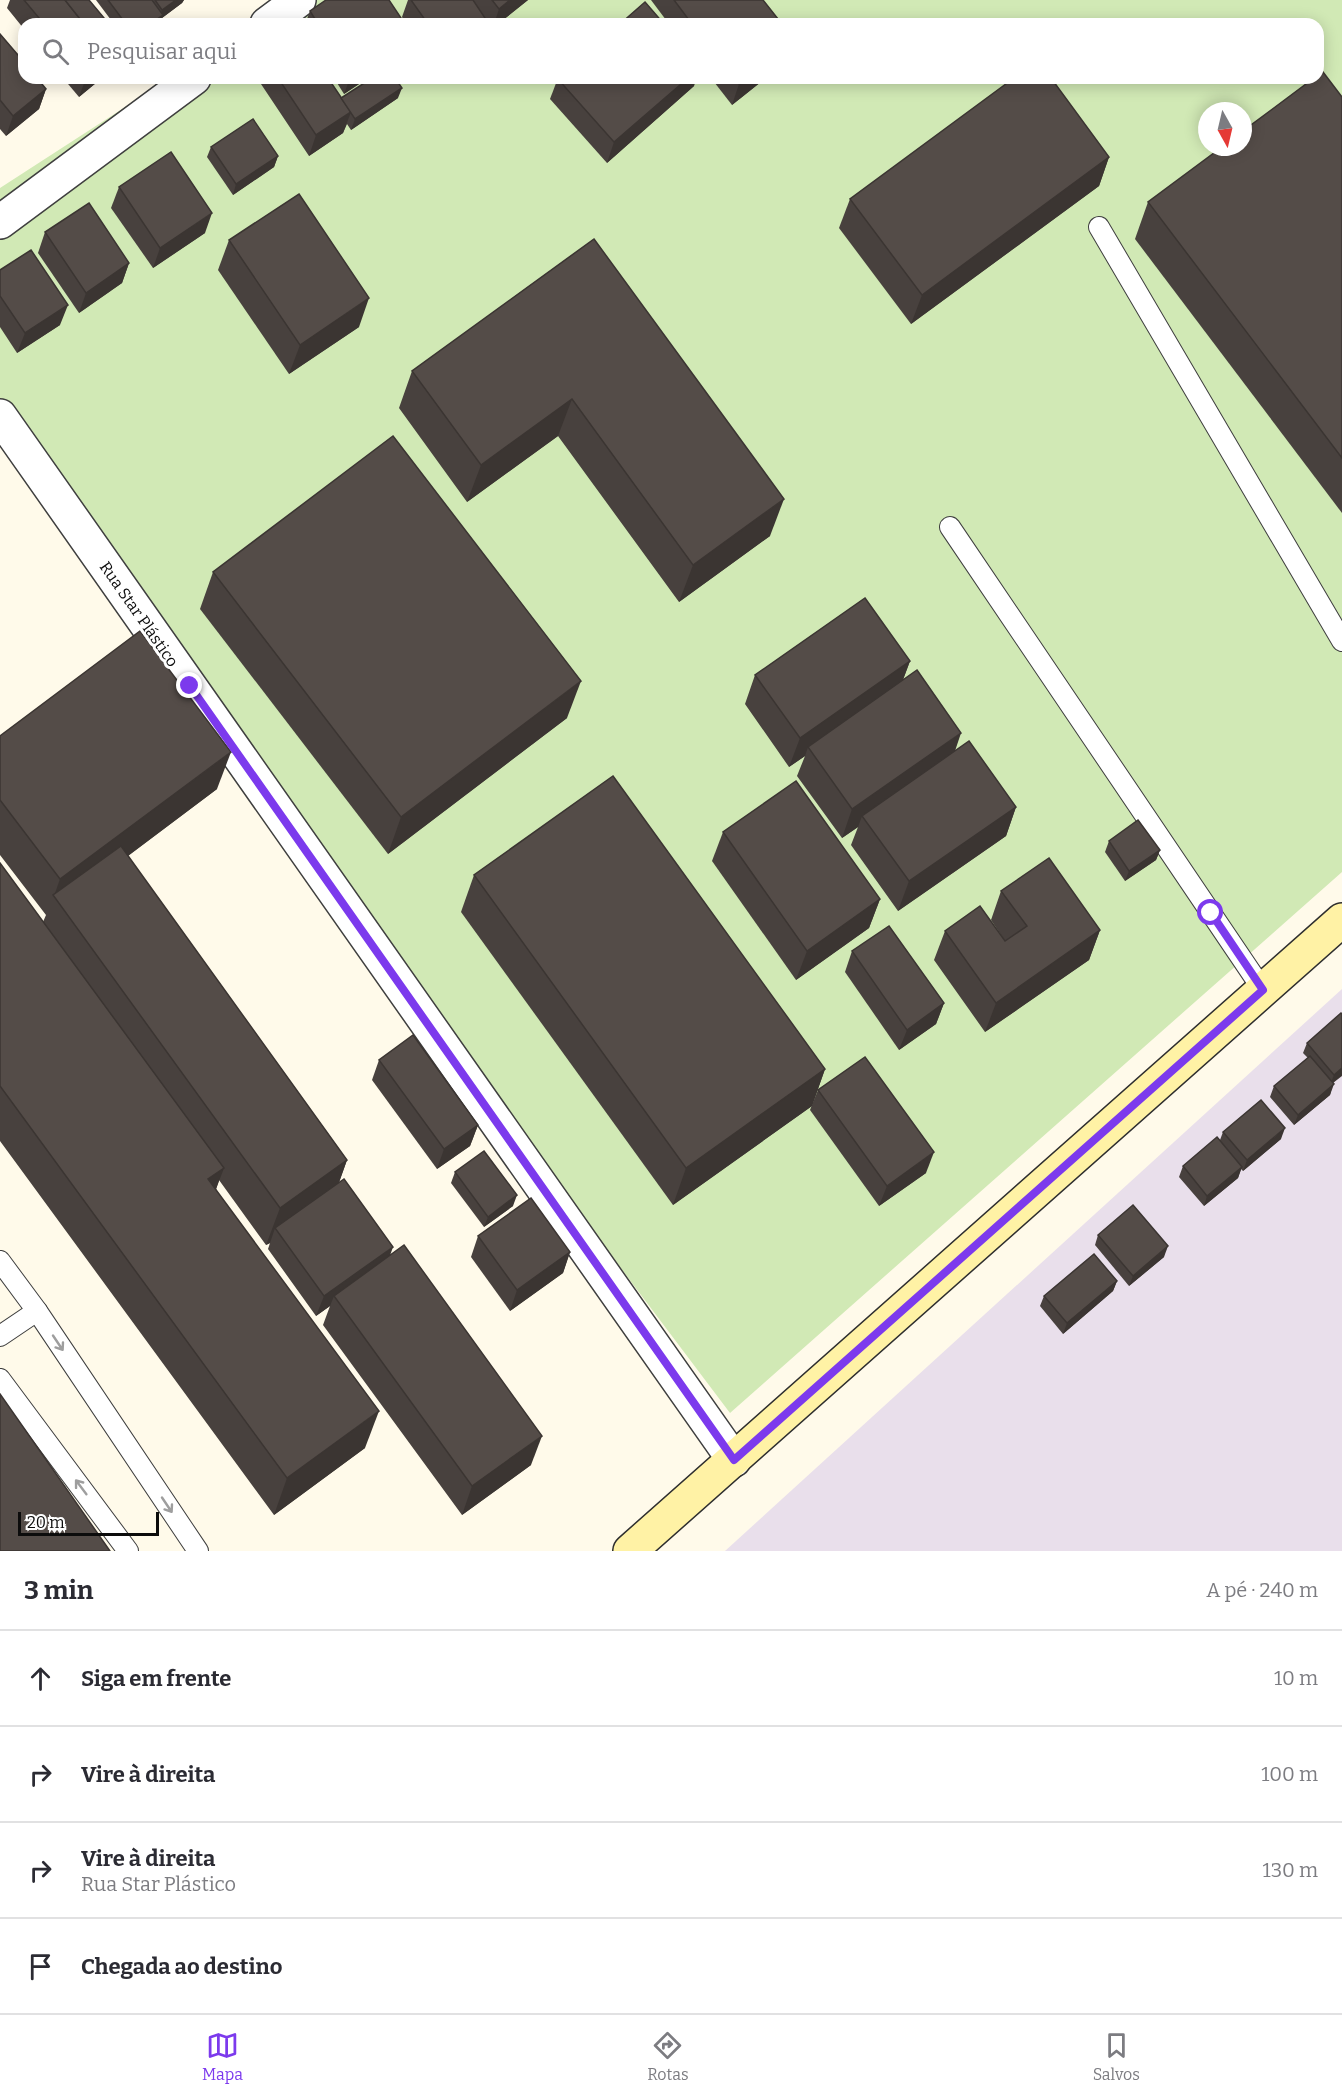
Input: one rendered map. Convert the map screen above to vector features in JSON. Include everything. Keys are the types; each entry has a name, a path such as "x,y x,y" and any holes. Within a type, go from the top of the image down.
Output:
{"main road":[{"path":"630,1551 1342,920"}],"street":[{"path":"275,18 299,0"},
{"path":"0,222 186,84"},
{"name":"Rua Star Plástico","path":"0,416 734,1460"}],"lane":[{"path":"1099,227 1342,642"},
{"path":"950,527 1263,990"},
{"path":"0,1261 37,1311 198,1551"},
{"path":"0,1336 37,1311"},
{"path":"0,1379 128,1551"}],"shaded area":[{"path":"1342,989 1342,1551 725,1551"}],"green space":[{"path":"290,0 1342,0 1342,872 730,1413 0,445 0,188 161,84 1324,84 1324,18 262,18"}],"building":[{"path":"24,0 65,0 79,18 39,18"},
{"path":"65,0 89,0 104,18 79,18"},
{"path":"108,0 152,0 163,15 159,18 122,18"},
{"path":"155,0 176,0 162,10"},
{"path":"326,0 389,0 401,18 314,18 310,11"},
{"path":"411,0 473,0 485,18 424,18"},
{"path":"492,0 510,0 499,9"},
{"path":"674,0 763,0 777,18 688,18"},
{"path":"645,2 659,18 627,18"},
{"path":"0,34 18,55 18,84 42,84 46,89 13,116 0,100"},
{"path":"1324,73 1342,97 1342,458 1148,202 1210,156 1252,156 1252,124 1306,84 1324,84"},
{"path":"282,84 332,84 351,112 316,135"},
{"path":"363,84 399,84 402,88 355,119 341,98"},
{"path":"562,84 681,84 614,142"},
{"path":"1006,84 1055,84 1109,157 922,295 850,199"},
{"path":"253,119 278,156 236,184 211,147"},
{"path":"171,152 212,213 160,248 119,187"},
{"path":"299,194 369,298 300,345 229,240"},
{"path":"89,203 129,263 86,293 45,232"},
{"path":"594,239 784,499 693,565 572,399 481,465 412,371"},
{"path":"31,250 68,305 25,333 0,296 0,270"},
{"path":"393,436 581,681 401,817 213,572"},
{"path":"865,598 910,661 800,738 755,675"},
{"path":"140,631 231,752 60,879 0,800 0,736"},
{"path":"917,670 961,733 852,809 808,747"},
{"path":"969,741 1016,807 909,881 862,816"},
{"path":"613,776 825,1069 686,1168 474,875"},
{"path":"796,781 880,899 807,951 723,832"},
{"path":"1138,820 1160,850 1129,871 1109,841"},
{"path":"121,846 347,1160 280,1208 53,895"},
{"path":"1049,858 1100,930 996,1003 945,931 980,906 1005,941 1027,926 1001,891"},
{"path":"0,863 224,1168 208,1179 379,1411 287,1478 0,1086"},
{"path":"889,926 944,1003 907,1030 852,951"},
{"path":"1341,1013 1342,1068 1334,1075 1307,1043"},
{"path":"413,1035 478,1125 444,1149 379,1060"},
{"path":"1310,1056 1334,1084 1298,1115 1274,1086"},
{"path":"865,1057 934,1152 887,1186 818,1090"},
{"path":"1261,1100 1285,1128 1247,1160 1223,1132"},
{"path":"1217,1137 1242,1167 1207,1196 1183,1166"},
{"path":"484,1151 517,1195 488,1217 455,1172"},
{"path":"344,1179 393,1247 324,1296 275,1228"},
{"path":"531,1198 570,1252 517,1290 478,1236"},
{"path":"1133,1205 1168,1246 1133,1276 1098,1235"},
{"path":"404,1245 542,1436 472,1486 334,1296"},
{"path":"1094,1254 1117,1281 1067,1323 1044,1296"},
{"path":"0,1394 110,1551 0,1551"}],"route":[{"path":"190,686 734,1460 1263,990 1211,913"}]}
